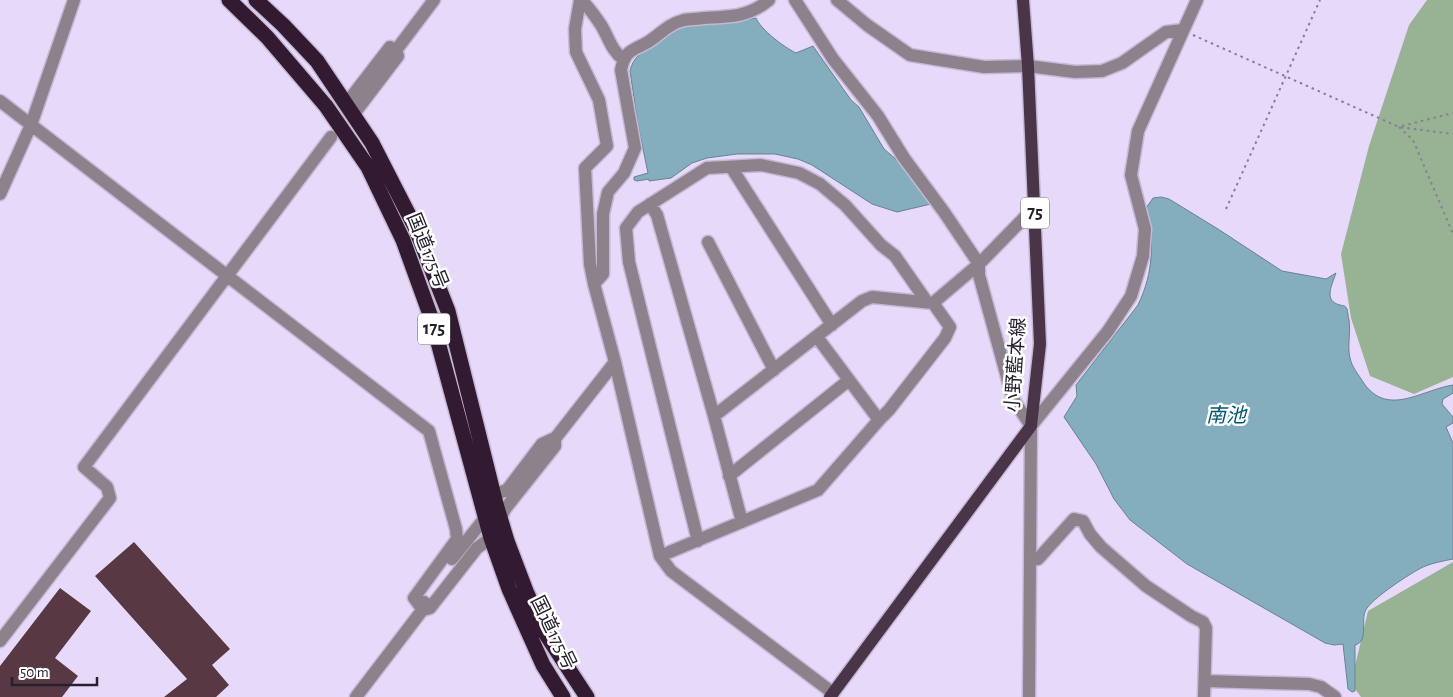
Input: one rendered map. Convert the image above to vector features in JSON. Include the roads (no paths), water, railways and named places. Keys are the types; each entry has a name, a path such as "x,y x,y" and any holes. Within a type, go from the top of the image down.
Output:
{"highway":[{"name":"国道175号","path":"229,0 267,37 337,130 368,167 403,240 432,320 493,518 545,633 587,697"},
{"name":"国道175号","path":"256,0 317,61 353,106 415,227 448,310 501,496 483,540 509,589 543,665 564,697"}],"main road":[{"name":"小野藍本線","path":"832,695 1031,426 1040,344 1028,66 1023,0"}],"street":[{"path":"0,194 31,125 74,0"},
{"path":"353,106 390,48 396,51 434,0"},
{"path":"623,59 615,52 602,26 590,8 580,0 575,28 576,52 599,100 607,146 585,168 590,264 660,556 671,571 832,695"},
{"path":"594,284 603,274 603,214 608,192 624,173 635,148 621,70 623,59 627,54 670,25 686,20 734,16 758,9 769,0"},
{"path":"795,0 833,59 878,116 904,158 979,264 978,275 1013,399 1031,426 1029,697"},
{"path":"837,0 867,25 910,55 984,68 1028,66 1075,72 1102,71 1122,63 1166,32 1184,30"},
{"path":"1031,426 1108,331 1131,296 1143,256 1145,229 1131,175 1138,131 1198,0"},
{"path":"0,101 429,431 456,529 457,539 414,598 422,610"},
{"path":"0,641 110,498 107,488 84,467 288,194 292,198 337,130"},
{"path":"660,556 698,541 818,490 890,410 944,338 950,327 895,256 882,245 845,205 820,184 799,173 761,165 707,168 638,212 626,228 629,262 698,541"},
{"path":"731,167 832,325"},
{"path":"650,204 657,215 742,522"},
{"path":"714,416 862,301 872,297 930,302 979,264 1024,218 1035,216"},
{"path":"708,242 774,370"},
{"path":"817,337 879,420"},
{"path":"501,496 542,444 555,438 615,362"},
{"path":"729,476 850,380"},
{"path":"356,697 422,610 426,594 493,518 505,509 555,446 555,438"},
{"path":"1031,560 1038,560 1074,519 1083,521 1090,534 1101,547 1146,586 1203,622 1206,628 1204,697"},
{"path":"422,610 430,608 483,540"},
{"path":"1205,681 1308,684 1321,688 1335,697"}],"water":[{"path":"756,18 773,38 796,53 813,46 851,100 859,107 884,149 897,160 931,204 897,212 872,204 812,165 798,159 775,154 737,154 707,158 692,163 671,178 649,181 649,179 634,180 634,177 648,173 638,125 630,71 635,59 670,32 685,24"},
{"name":"南池","path":"1153,198 1169,199 1282,271 1326,279 1336,273 1330,296 1335,303 1347,309 1351,361 1355,370 1372,393 1394,400 1405,399 1453,385 1453,393 1443,399 1442,404 1453,417 1453,423 1446,427 1453,443 1453,559 1430,564 1417,570 1385,592 1367,608 1364,617 1362,639 1355,645 1355,691 1352,692 1348,689 1343,644 1325,643 1187,564 1130,520 1114,499 1096,464 1064,417 1077,396 1076,385 1138,305 1147,281 1151,257 1146,208"}],"tunnel":[{"path":"476,541 492,519"}]}
